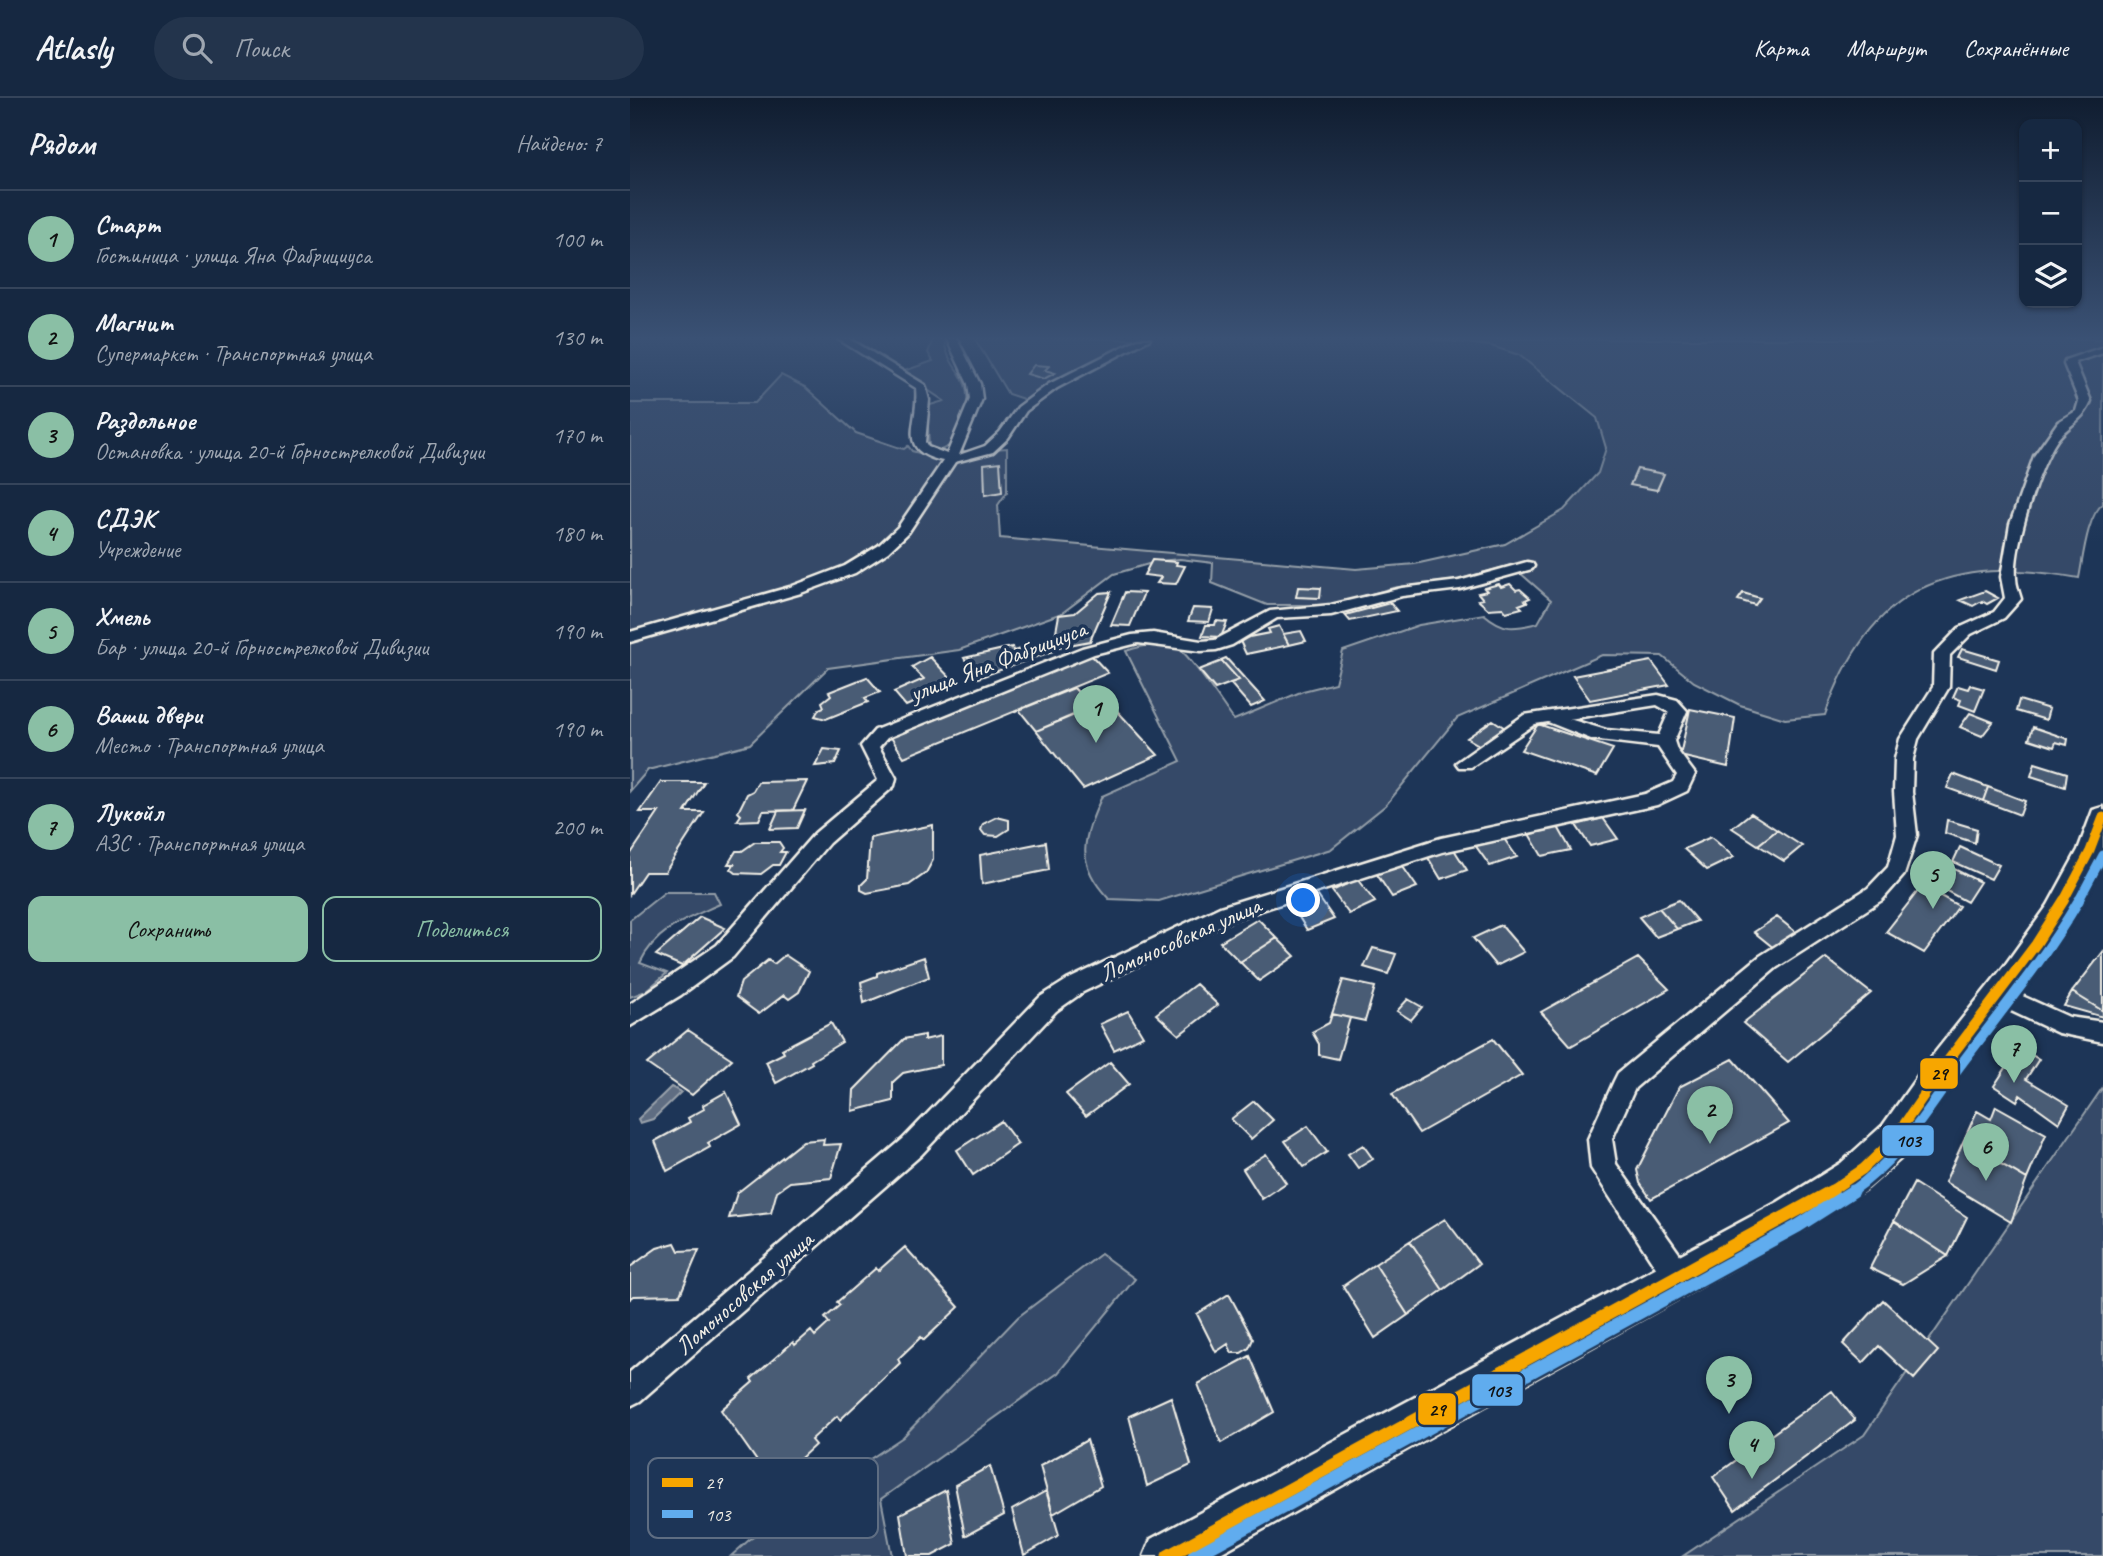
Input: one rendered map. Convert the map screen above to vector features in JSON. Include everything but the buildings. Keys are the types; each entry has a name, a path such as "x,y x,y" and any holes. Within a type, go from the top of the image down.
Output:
{"main road":[{"path":"1168,1556 1792,1215 1844,1183 1888,1147 1948,1061 2000,995 2078,881 2103,817"}],"street":[{"path":"922,407 917,435 919,444 934,457 951,459 989,449 1004,435 1025,407"},
{"path":"630,638 801,589 870,558 890,543 908,523 951,459 973,407"},
{"path":"1678,1276 1604,1168 1600,1139 1626,1081 1768,962 1875,894 1897,870 1907,835 1903,792 1904,759 1909,739 1941,687 1942,654 1965,631 1999,615 2013,599 2007,577 2017,524 2040,456 2062,425 2081,413 2085,407"},
{"name":"улица Яна Фабрициуса","path":"630,1016 673,989 724,951 767,905 822,838 887,782 870,746 881,734 1088,650 1116,642 1153,638 1201,646 1216,645 1275,614 1331,610 1402,592 1460,585 1527,566"},
{"path":"1465,763 1530,719 1550,716 1658,700 1671,704 1678,712 1665,741 1604,737 1569,727 1550,716"},
{"name":"Ломоносовская улица","path":"630,1391 912,1147 1048,1004 1075,986 1227,913 1441,845 1650,800 1666,794 1680,786 1686,774 1669,752 1665,741"},
{"path":"2000,995 2066,1026 2103,1032"}],"shaded area":[{"path":"630,407 827,407 856,433 904,449 908,446 912,451 923,454 1007,448 1007,492 998,505 1000,538 1356,569 1415,564 1505,544 1564,510 1598,473 1606,448 1597,418 1583,407 2103,407 2103,504 2089,527 2079,578 2033,572 1991,571 1953,577 1920,589 1891,609 1865,636 1844,671 1825,715 1785,719 1740,705 1694,682 1662,656 1602,655 1457,718 1386,805 1331,849 1159,901 1109,899 1090,874 1086,862 1085,850 1090,825 1102,796 1181,761 1126,651 1153,645 1180,650 1199,671 1234,720 1303,691 1335,683 1343,651 1419,625 1484,614 1504,626 1522,627 1538,623 1551,600 1511,565 1457,580 1393,588 1331,605 1267,605 1212,583 1213,563 1180,559 1159,561 1114,574 1062,613 959,650 828,668 750,744 648,770 630,791"},
{"path":"927,407 966,407 951,445 939,451 929,447"},
{"path":"665,892 714,892 720,904 674,926 655,941 640,963 667,973 646,991 630,997 630,920"},
{"path":"671,1087 681,1092 653,1119 640,1123 638,1119"},
{"path":"2103,1087 2103,1556 1683,1556 1864,1435"},
{"path":"1101,1254 1135,1279 1058,1373 881,1499 892,1556 731,1556 752,1538 878,1538 878,1458 872,1458 903,1437 1018,1317"}],"transit line":[{"name":"29","path":"1168,1556 1792,1215 1863,1169 1902,1129 1949,1059 2056,915 2090,851 2103,817"},
{"name":"103","path":"1194,1556 1798,1226 1866,1182 1907,1143 1959,1067 2037,965 2072,912 2103,855"}],"place":[{"name":"Старт","path":"1096,743"},
{"name":"Хмель","path":"1933,909"},
{"name":"Лукойл","path":"2014,1083"},
{"name":"Магнит","path":"1710,1144"},
{"name":"Ваши двери","path":"1986,1181"},
{"name":"Раздольное","path":"1729,1414"},
{"name":"СДЭК","path":"1752,1479"}]}
